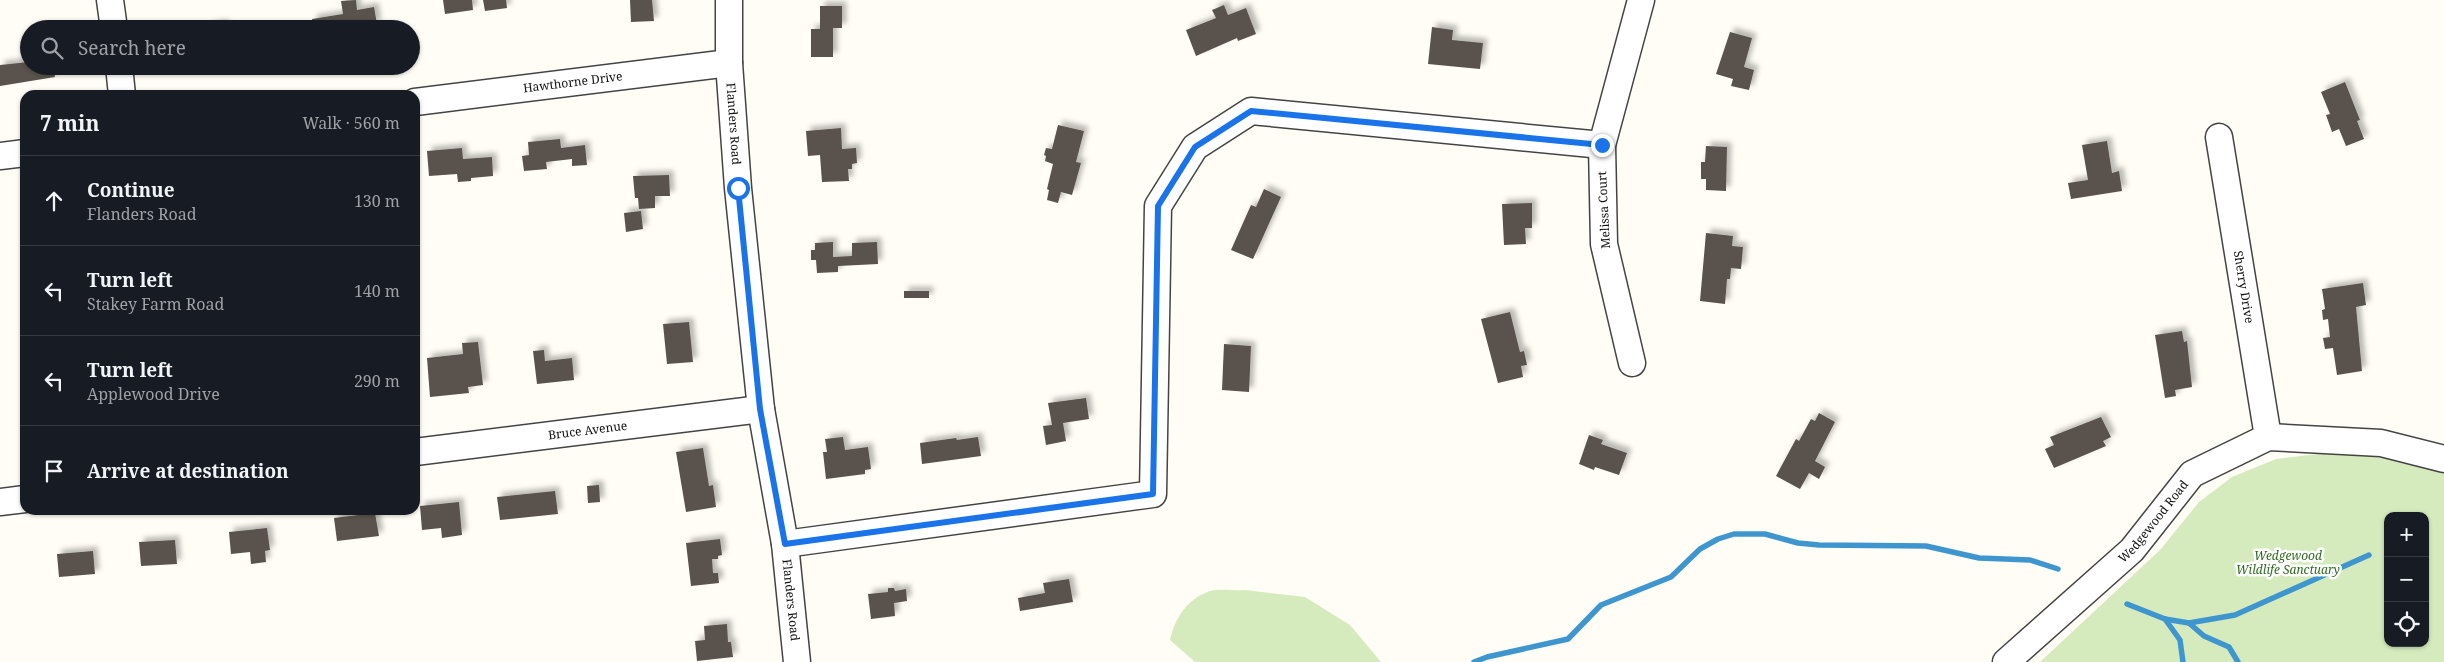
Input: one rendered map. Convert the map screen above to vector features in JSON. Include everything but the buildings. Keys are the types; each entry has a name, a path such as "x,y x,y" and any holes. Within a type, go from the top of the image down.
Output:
{"street":[{"path":"110,0 113,20"},
{"name":"Flanders Road","path":"729,0 730,62 738,188 760,409 785,544 797,662"},
{"name":"Melissa Court","path":"1632,363 1604,244 1602,145 1641,0"},
{"name":"Hawthorne Drive","path":"420,101 730,62"},
{"path":"120,75 121,90"},
{"path":"785,544 1153,494 1158,206 1195,147 1251,111 1602,145"},
{"name":"Sherry Drive","path":"2219,138 2268,438"},
{"path":"0,156 20,154"},
{"name":"Bruce Avenue","path":"420,451 760,409"},
{"name":"Wedgewood Road","path":"2006,662 2132,550 2192,474 2268,438 2381,443 2444,459"},
{"path":"0,502 20,500"}],"green space":[{"name":"Wedgewood Wildlife Sanctuary","path":"2327,453 2379,457 2444,473 2444,662 2040,662 2160,550 2199,502 2232,477 2276,459"},
{"path":"1214,590 1245,590 1305,597 1350,625 1381,662 1195,662 1170,640 1175,624 1183,610 1202,594"}],"waterway":[{"path":"1474,662 1487,657 1568,639 1601,605 1671,577 1700,549 1718,539 1734,534 1765,534 1798,543 1819,545 1926,546 1979,558 2030,560 2058,569"},
{"path":"2127,604 2165,619 2189,623 2235,615 2369,555"},
{"path":"2165,619 2180,640 2183,662"},
{"path":"2189,623 2204,636 2229,647 2238,662"}],"route":[{"path":"738,188 760,409 785,544 1153,494 1158,206 1195,147 1251,111 1602,145"}]}
